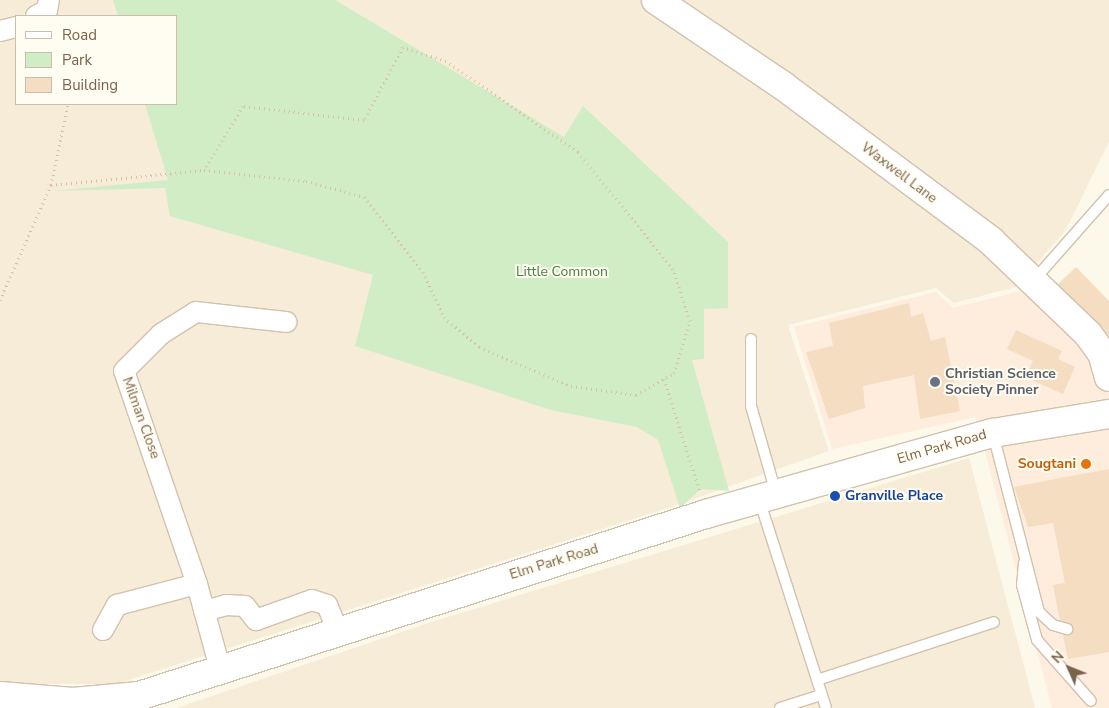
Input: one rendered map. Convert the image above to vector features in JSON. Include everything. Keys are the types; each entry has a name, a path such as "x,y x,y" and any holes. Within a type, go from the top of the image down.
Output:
{"street":[{"path":"38,15 46,10 49,0"},
{"name":"Waxwell Lane","path":"656,0 782,85 990,241 1034,280 1088,334 1102,353 1109,377"},
{"path":"0,31 15,27"},
{"name":"Milman Close","path":"221,672 197,584 124,371 161,334 196,312 286,322"},
{"name":"Elm Park Road","path":"0,696 73,702 139,696 221,672 706,514 993,432 1109,414"},
{"path":"103,630 117,605 197,584"},
{"path":"204,611 226,605 245,606 256,620 312,600 327,605 339,633"}],"lane":[{"path":"1034,280 1109,195"},
{"path":"751,339 751,406 768,497 826,708"},
{"path":"993,432 1039,612 1053,625 1067,629"},
{"path":"1025,557 1022,585 1037,640 1091,700"},
{"path":"817,680 994,622"},
{"path":"780,708 821,695"}],"path":[{"path":"51,185 204,170 306,181 364,197 423,272 444,317 479,347 541,376 571,386 636,396 674,373 690,321 673,269 578,152 446,61 403,47 364,120 244,106 204,170"},
{"path":"0,300 51,185 68,105"},
{"path":"664,379 706,514"}],"shaded area":[{"path":"0,0 1109,0 1109,142 1065,231 1016,287 954,303 936,288 788,325 829,451 677,505 116,684 0,684"},
{"path":"1020,291 1087,345 1109,325 1109,708 1052,708 976,417 832,449 794,327 936,292 953,308"},
{"path":"969,458 1035,708 176,708 428,623"}],"green space":[{"name":"Little Common","path":"113,0 335,0 564,137 583,106 728,242 728,308 704,309 704,359 692,360 729,491 701,489 680,508 658,440 637,427 551,410 355,346 373,275 170,216 165,188 53,191 168,180 145,105 178,105 178,15 118,15"}],"building":[{"path":"1076,267 1109,301 1109,336 1058,284"},
{"path":"909,303 911,317 923,313 931,341 945,337 960,411 920,419 914,375 863,386 865,408 829,419 806,352 833,346 829,323"},
{"path":"1016,330 1062,351 1058,359 1075,367 1063,394 1025,377 1033,361 1007,349"},
{"path":"1109,469 1109,652 1068,659 1063,635 1071,634 1074,628 1060,620 1053,585 1065,583 1053,523 1028,527 1014,487"}],"place":[{"name":"Christian Science Society Pinner","path":"935,382"},
{"name":"Sougtani","path":"1086,464"},
{"name":"Granville Place","path":"835,496"}]}
